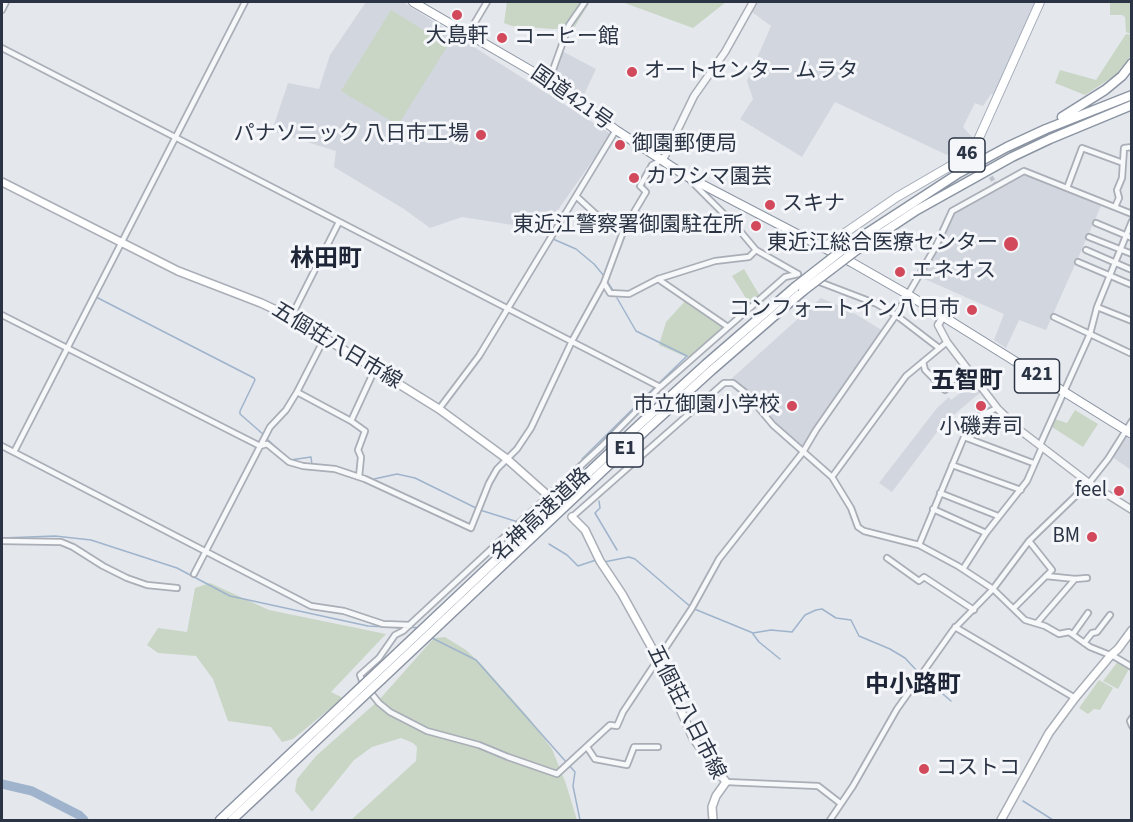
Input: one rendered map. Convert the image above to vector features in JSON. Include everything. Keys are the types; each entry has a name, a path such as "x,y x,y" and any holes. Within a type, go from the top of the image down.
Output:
{"highway":[{"path":"959,173 1006,145 1086,104 1122,76 1131,63"},
{"name":"名神高速道路","path":"232,820 271,778 448,611 799,289 959,173 1046,129 1131,95"},
{"name":"名神高速道路","path":"854,247 964,183 1050,139 1131,105"},
{"path":"1102,117 1131,112"},
{"name":"名神高速道路","path":"220,820 271,778"}],"main road":[{"name":"国道421号","path":"413,2 549,81 616,130 686,176 907,294 1129,432"},
{"name":"46","path":"823,248 897,197 959,161 974,149 1040,2"},
{"name":"五個荘八日市線","path":"2,182 178,271 291,317 439,409 507,459 550,497"},
{"name":"五個荘八日市線","path":"572,517 585,530 601,563 622,594 658,659 693,738 726,782 716,796 712,807 713,820"},
{"path":"1001,820 1034,759 1075,698 1118,649 1131,630"}],"street":[{"path":"2,10 6,2"},
{"path":"14,452 245,2"},
{"path":"468,34 487,2"},
{"path":"549,81 569,25 583,3 576,2"},
{"path":"2,315 260,446 267,444 289,462 335,469 359,477 471,528 489,483 497,469 531,428 572,341 604,283 624,229 646,192 640,186 652,165 663,160 694,96 724,52 753,2"},
{"path":"2,48 660,387"},
{"path":"439,409 478,356 508,309 616,130"},
{"path":"1115,207 1119,198 1117,190 1122,178 1124,148 1131,147"},
{"path":"1067,188 1082,148 1123,163"},
{"path":"798,274 785,277 660,387 550,497 403,631 394,635 379,658 360,675 363,683 379,703 427,730 479,745 557,774 610,725 617,726 623,712 692,608 720,560 803,452 896,315 936,246 952,211 1024,171 1131,213"},
{"path":"686,176 735,225 756,250 798,274 877,304 896,315 939,348"},
{"path":"576,196 600,218 624,229"},
{"path":"963,569 998,516 1027,481 1089,334 1131,221"},
{"path":"291,317 339,222"},
{"path":"1096,223 1131,238"},
{"path":"1089,237 1131,254"},
{"path":"604,283 610,293 629,294 658,279 715,261 749,257 756,250"},
{"path":"1086,250 1131,270"},
{"path":"1078,262 1131,285"},
{"path":"658,279 728,327"},
{"path":"1098,307 1131,321"},
{"path":"943,317 938,326 947,342 997,408 1089,483 1131,510"},
{"path":"1054,317 1131,354"},
{"path":"194,574 270,427 286,410 297,392 321,345 323,336"},
{"path":"832,477 906,376 947,342"},
{"path":"923,362 925,370 945,390 964,366"},
{"path":"351,421 375,369"},
{"path":"572,517 724,383 733,383 747,394 773,425 832,477 851,508 858,527 876,536 919,545 963,569 993,589 1025,620 1059,634 1070,632 1084,643 1131,667"},
{"path":"297,392 365,431 358,450 361,457 359,477"},
{"path":"919,545 971,420 997,408"},
{"path":"830,820 853,786 897,709 956,627 993,589 1029,541 1089,483 1129,432 1131,422"},
{"path":"964,437 1033,463"},
{"path":"2,446 311,606 344,611 383,624 409,625"},
{"path":"952,465 1021,490"},
{"path":"940,493 998,516"},
{"path":"933,509 986,533"},
{"path":"2,541 61,542 127,578 147,585 177,588"},
{"path":"1014,608 1052,570 1029,541"},
{"path":"887,558 920,581 924,577 974,610"},
{"path":"1046,576 1087,578"},
{"path":"1037,623 1075,579"},
{"path":"1073,634 1088,613"},
{"path":"1084,643 1110,615"},
{"path":"956,627 1075,698"},
{"path":"1131,718 1131,726"},
{"path":"587,747 595,759 627,765 634,747 658,747"},
{"path":"726,782 818,786 840,803"}],"shaded area":[{"path":"366,2 403,2 611,134 544,230 462,217 430,228 404,209 334,167 336,151 272,131 288,83 319,89 330,55"},
{"path":"758,2 1040,2 999,96 991,94 983,106 975,103 963,127 972,137 961,143 962,146 947,155 835,102 802,157 740,119 753,99 747,81 771,26 752,12"},
{"path":"562,51 596,69 581,101 552,79"},
{"name":"東近江総合医療センター","path":"1027,174 1101,206 1046,330 1019,320 1006,348 994,340 1004,314 920,277 957,210"},
{"path":"821,298 849,310 883,331 802,448 775,425 750,394 730,380"},
{"path":"975,382 982,391 943,424 892,492 879,483 937,408 949,397 951,400"},
{"path":"1124,435 1131,440 1131,470 1111,456"}],"green space":[{"path":"507,2 582,2 588,5 574,28 553,29 512,26 504,23"},
{"path":"622,2 726,2 693,28"},
{"path":"1110,2 1131,2 1131,34 1126,32 1125,17 1110,15"},
{"path":"391,10 448,45 398,125 341,91"},
{"path":"1126,34 1131,35 1131,55 1119,73 1085,95 1055,83 1060,70 1096,80"},
{"path":"744,269 761,298 751,306 732,276"},
{"path":"687,299 728,327 691,359 659,345 666,322"},
{"path":"1075,410 1098,424 1083,447 1052,427 1055,419 1067,423"},
{"path":"210,583 269,610 386,634 331,692 343,698 293,739 282,742 271,727 228,721 213,679 196,656 158,653 147,645 158,628 187,632 195,588"},
{"path":"445,637 466,650 482,665 529,718 552,749 577,820 351,820 416,761 417,747 401,738 372,747 354,760 312,812 295,791 297,779 316,756 379,700 434,638"},
{"path":"1119,660 1130,667 1118,689 1103,681"},
{"path":"1099,680 1113,688 1100,710 1094,709 1088,714 1079,708"}],"waterway":[{"path":"553,239 576,249 604,276"},
{"path":"607,281 614,292"},
{"path":"96,297 254,378 240,414 264,435"},
{"path":"617,298 636,331 687,356 659,383"},
{"path":"582,459 654,388"},
{"path":"267,439 290,460 311,457 312,465 338,467 349,471"},
{"path":"374,479 397,474 415,478 476,508"},
{"path":"599,501 600,508 595,513 617,550"},
{"path":"480,510 518,522"},
{"path":"2,538 55,536 91,540 177,568 230,596 368,626 405,628"},
{"path":"549,544 567,555 578,566 596,560"},
{"path":"604,562 629,557 635,559 692,608 753,633 771,630 792,632 805,615 822,609 836,618 851,620 859,636 905,658 918,672"},
{"path":"410,627 419,628"},
{"path":"753,634 780,659"},
{"path":"430,637 476,660 575,772 573,786 580,820"},
{"path":"924,678 951,701"},
{"path":"2,784 32,791 79,815 84,820"},
{"path":"1023,801 1053,820"}],"tunnel":[{"path":"974,149 997,187"}],"place":[{"name":"大島軒","path":"457,15"},
{"name":"コーヒー館","path":"502,38"},
{"name":"オートセンター ムラタ","path":"632,72"},
{"name":"パナソニック 八日市工場","path":"481,135"},
{"name":"御園郵便局","path":"620,145"},
{"name":"カワシマ園芸","path":"634,178"},
{"name":"スキナ","path":"770,205"},
{"name":"東近江警察署御園駐在所","path":"756,226"},
{"name":"東近江総合医療センター","path":"1011,244"},
{"name":"エネオス","path":"900,272"},
{"name":"コンフォートイン八日市","path":"972,310"},
{"name":"市立御園小学校","path":"792,406"},
{"name":"小磯寿司","path":"981,406"},
{"name":"feel","path":"1119,491"},
{"name":"BM","path":"1092,537"},
{"name":"コストコ","path":"924,769"}],"district":[{"name":"林田町","path":"326,261"},
{"name":"五智町","path":"967,383"},
{"name":"中小路町","path":"913,687"}]}
